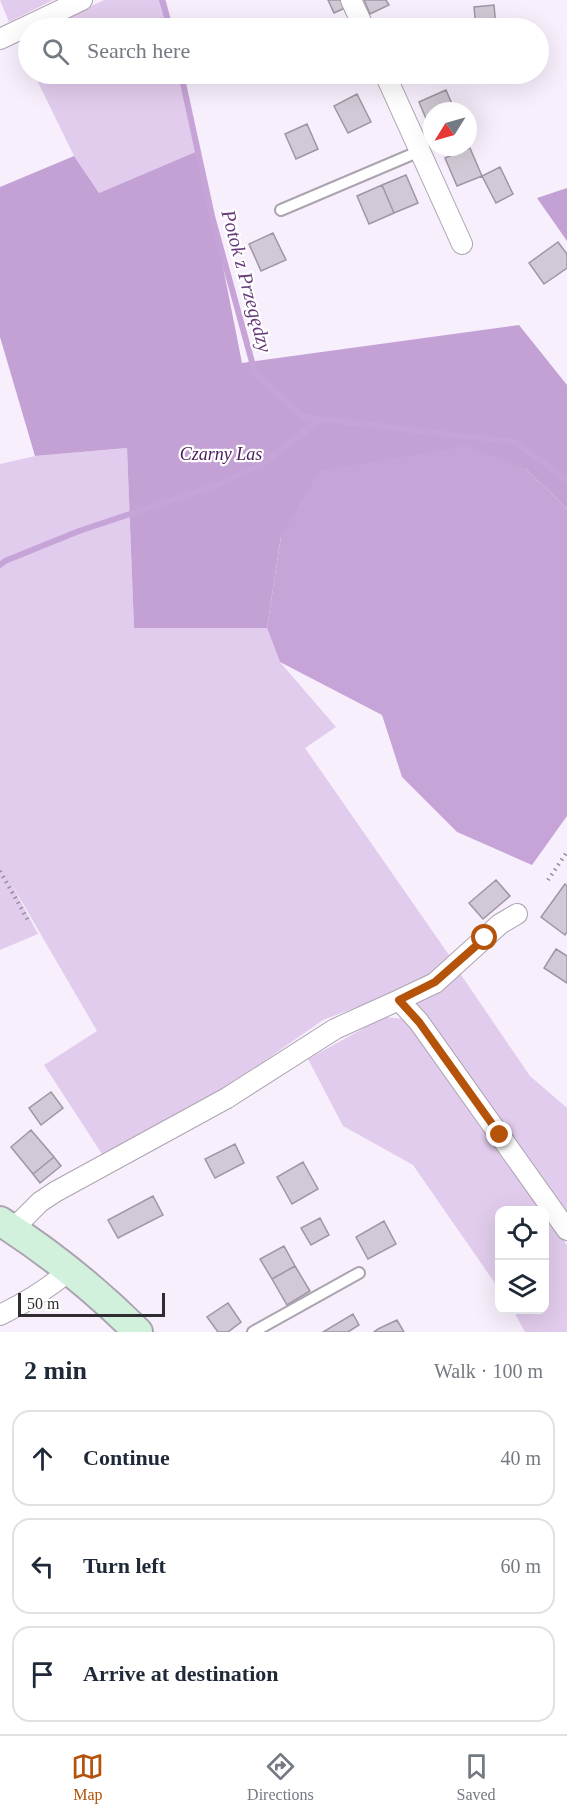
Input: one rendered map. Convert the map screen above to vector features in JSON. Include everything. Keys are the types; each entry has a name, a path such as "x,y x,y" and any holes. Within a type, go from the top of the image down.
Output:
{"main road":[{"path":"6,1225 70,1270 138,1332"}],"street":[{"path":"44,18 82,0"},
{"path":"351,0 359,18"},
{"path":"0,39 18,30"},
{"path":"390,84 462,244"},
{"path":"6,1225 55,1192 227,1098 336,1029 441,978 500,924 517,914"},
{"path":"399,1000 419,1022 567,1230"},
{"path":"0,1315 42,1292 70,1270"}],"lane":[{"path":"281,210 420,151"},
{"path":"253,1332 359,1273"}],"path":[{"path":"548,880 567,852"},
{"path":"0,871 29,922"}],"shaded area":[{"path":"0,0 53,0 9,22"},
{"path":"104,0 166,0 170,18 66,18"},
{"path":"39,84 185,84 200,150 99,193 74,156"},
{"path":"466,446 526,469 567,509 567,816 532,865 457,832 402,777 382,715 280,662 267,628 281,536 319,471"},
{"path":"127,448 134,628 267,628 280,662 336,727 305,748 456,965 410,987 323,1020 220,1092 102,1154 44,1065 97,1031 11,883 38,934 0,950 0,464 35,456"},
{"path":"457,969 530,1076 567,1108 567,1221 414,1006 419,997"},
{"path":"384,1017 408,1019 540,1206 495,1206 495,1283 413,1165 343,1126 308,1059"},
{"path":"549,1219 567,1245 567,1332 525,1332 515,1314 549,1314"}],"green space":[{"name":"Czarny Las","path":"200,150 242,363 519,325 567,385 567,509 526,469 281,536 267,628 134,628 127,448 35,456 0,337 0,187 74,156 99,193"},
{"path":"567,188 567,241 537,198"}],"building":[{"path":"328,0 344,0 347,7 334,13"},
{"path":"364,0 386,0 389,5 370,14"},
{"path":"494,5 495,18 475,18 474,7"},
{"path":"446,90 451,102 423,102 423,111 419,102"},
{"path":"357,94 371,122 348,133 334,106"},
{"path":"307,124 318,149 296,159 285,134"},
{"path":"473,156 482,176 457,186 445,158"},
{"path":"500,167 513,194 496,203 482,176"},
{"path":"406,175 418,203 394,213 382,185"},
{"path":"382,185 394,213 369,224 357,196"},
{"path":"273,233 286,260 261,271 249,244"},
{"path":"558,242 567,254 567,268 544,284 529,263"},
{"path":"496,880 510,896 483,919 469,903"},
{"path":"565,884 567,886 567,932 565,935 541,917"},
{"path":"556,949 567,956 567,983 544,968"},
{"path":"51,1092 63,1108 41,1125 29,1108"},
{"path":"31,1130 54,1157 33,1174 11,1147"},
{"path":"235,1144 244,1163 215,1178 205,1159"},
{"path":"54,1157 61,1166 40,1183 33,1174"},
{"path":"303,1162 318,1189 292,1204 277,1177"},
{"path":"153,1196 163,1215 118,1238 108,1220"},
{"path":"320,1218 329,1235 311,1245 301,1228"},
{"path":"384,1221 396,1244 368,1259 356,1237"},
{"path":"284,1246 295,1266 272,1279 260,1259"},
{"path":"295,1266 310,1291 287,1305 272,1279"},
{"path":"228,1303 241,1322 228,1332 218,1332 207,1317"},
{"path":"353,1314 359,1325 348,1332 323,1332"},
{"path":"397,1320 404,1332 374,1332 378,1329"}],"waterway":[{"name":"Potok z Przegędzy","path":"162,0 167,18"},
{"name":"Potok z Przegędzy","path":"183,84 212,216 255,373 303,417 515,442 567,480"},
{"path":"0,565 79,531 220,484 262,464 321,419"}],"route":[{"path":"485,938 447,974 399,1000 419,1022 500,1135"}]}
